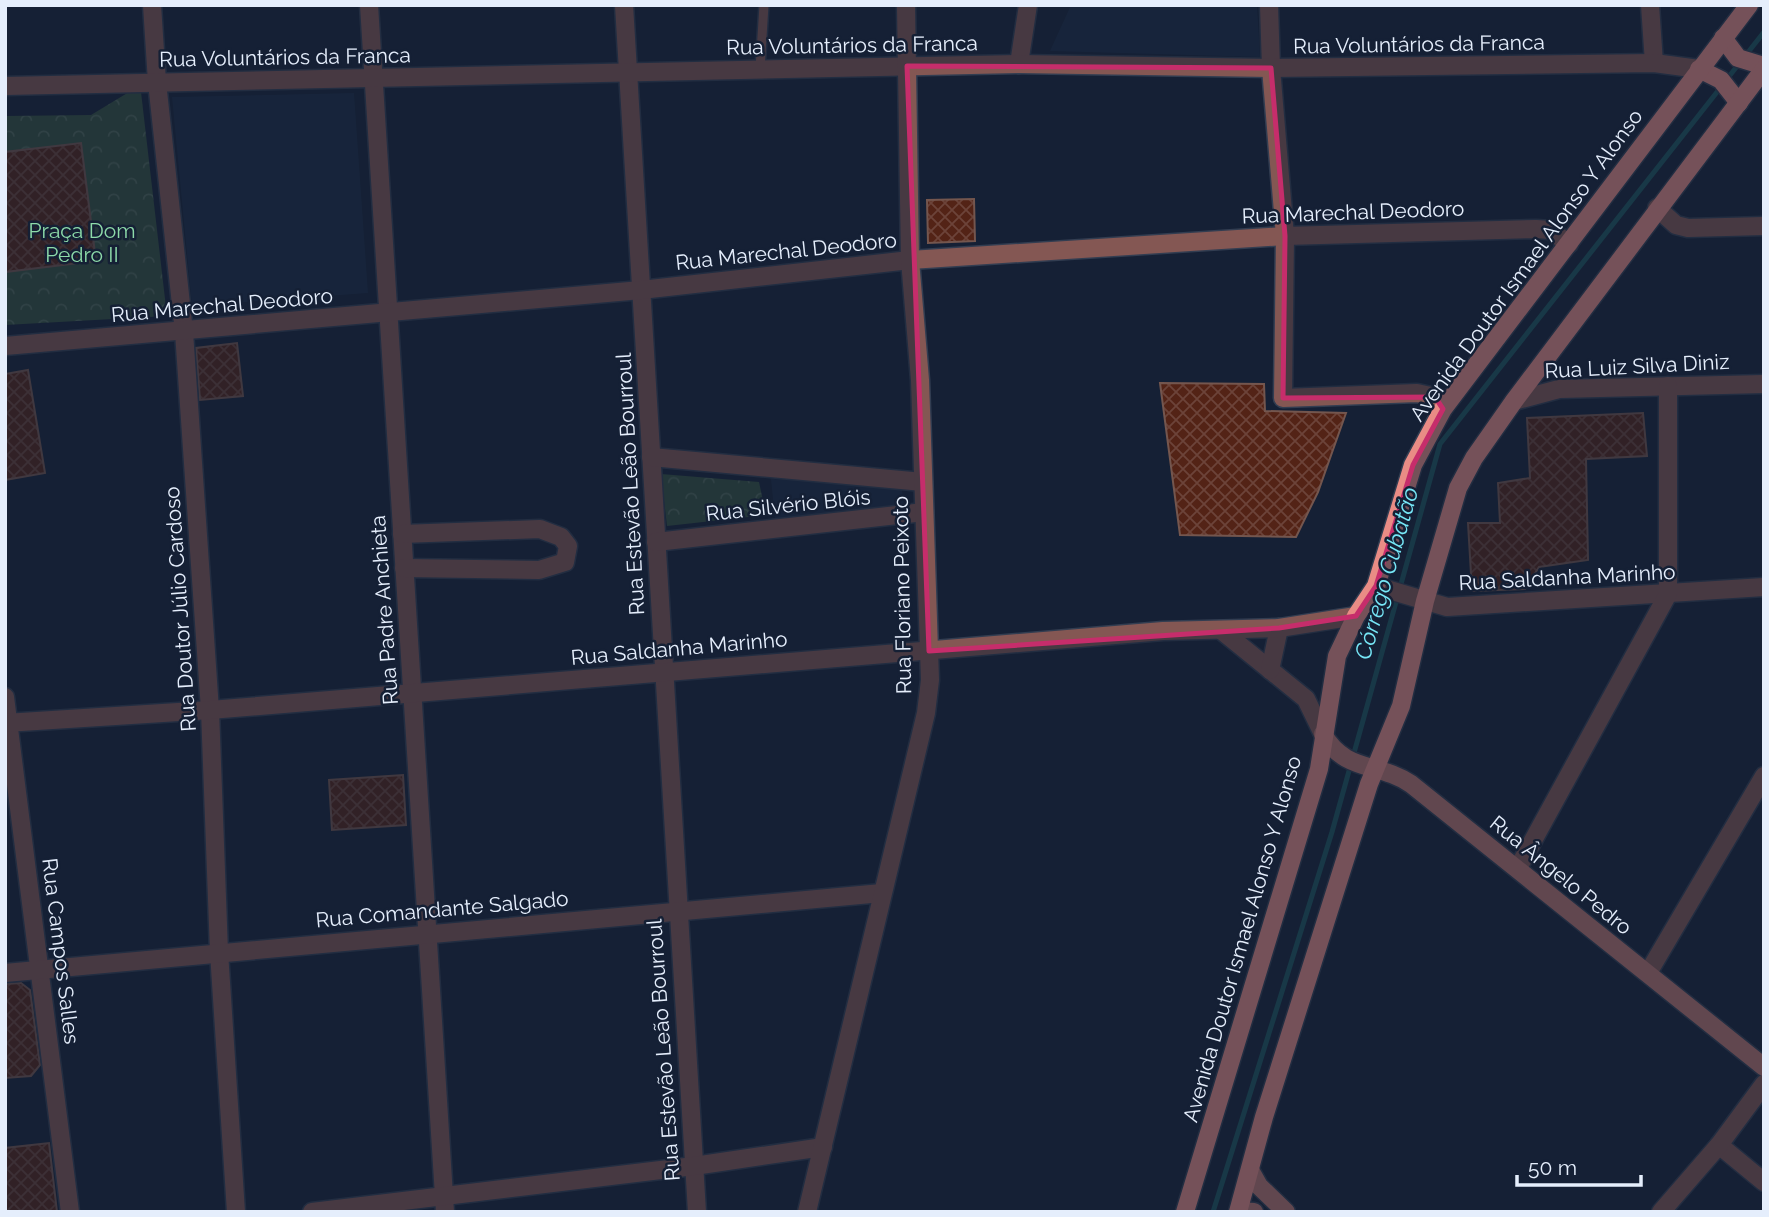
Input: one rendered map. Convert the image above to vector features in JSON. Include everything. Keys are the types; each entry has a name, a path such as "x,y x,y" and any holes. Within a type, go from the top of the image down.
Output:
{"main road":[{"name":"Avenida Doutor Ismael Alonso Y Alonso","path":"1185,1212 1319,769 1338,656 1356,616 1381,587 1413,465 1443,409 1725,43 1749,5"},
{"path":"1244,1211 1250,1170 1369,767 1401,706 1419,599 1458,488 1474,458 1514,401 1760,67 1738,58 1725,43"},
{"path":"1703,71 1721,80 1735,98"},
{"name":"Rua Ângelo Pedro","path":"1323,734 1335,752 1411,784 1764,1067"},
{"path":"1250,1170 1259,1186 1286,1212"}],"street":[{"name":"Rua Doutor Júlio Cardoso","path":"152,5 157,82 184,332 210,710 219,952 236,1212"},
{"name":"Rua Padre Anchieta","path":"369,5 386,313 445,1204"},
{"name":"Rua Estevão Leão Bourroul","path":"624,5 697,1212"},
{"name":"Rua Floriano Peixoto","path":"807,1212 926,713 929,651 923,482 910,260 906,5"},
{"path":"1019,64 1028,5"},
{"path":"1269,5 1271,68 1285,236 1283,398 1417,393 1435,397 1443,409"},
{"path":"1650,5 1654,63"},
{"name":"Rua Voluntários da Franca","path":"5,86 1019,64 1271,68 1654,63 1703,71"},
{"path":"1657,208 1676,225 1688,228 1764,226"},
{"name":"Rua Marechal Deodoro","path":"5,346 641,290 910,260 1285,236 1536,229 1550,230 1569,244"},
{"name":"Rua Luiz Silva Diniz","path":"1514,401 1559,389 1764,384"},
{"path":"1517,868 1668,594 1668,386"},
{"path":"651,457 923,482"},
{"name":"Rua Silvério Blóis","path":"656,542 924,512"},
{"path":"402,534 540,529 561,537 568,546 565,562 539,570 404,568"},
{"name":"Rua Saldanha Marinho","path":"1381,587 1447,607 1764,587"},
{"name":"Rua Saldanha Marinho","path":"7,723 210,710 1163,631 1279,628 1356,616"},
{"path":"1270,670 1279,628"},
{"path":"1221,630 1306,699 1323,734"},
{"name":"Rua Campos Salles","path":"5,697 42,970 70,1212"},
{"path":"1648,973 1764,776"},
{"name":"Rua Comandante Salgado","path":"5,973 883,893"},
{"path":"1661,1212 1719,1145 1764,1084"},
{"path":"1719,1145 1764,1182"},
{"path":"313,1212 445,1204 823,1147"}],"lane":[{"path":"760,69 764,5"}],"highlighted area":[{"path":"907,66 1271,68 1285,236 1283,398 1435,397 1443,409 1413,465 1376,586 1356,616 1279,628 929,651"}],"shaded area":[{"path":"1071,5 1257,5 1260,57 1050,51"},
{"path":"354,93 368,293 192,306 172,97"},
{"path":"771,479 901,484 904,504 775,519"}],"green space":[{"name":"Praça Dom Pedro II","path":"129,92 141,92 167,316 5,325 5,116 91,115"},
{"path":"661,474 759,482 766,515 667,526"}],"building":[{"path":"81,143 96,261 5,272 5,152"},
{"path":"974,199 975,241 928,243 927,200"},
{"path":"237,343 243,396 200,400 196,348"},
{"path":"28,370 45,473 5,480 5,374"},
{"path":"1160,383 1264,384 1265,411 1346,413 1318,492 1296,537 1180,535"},
{"path":"1643,413 1647,456 1586,459 1588,560 1539,567 1525,589 1472,591 1468,523 1500,523 1498,483 1530,478 1527,418"},
{"path":"403,775 406,825 332,830 329,780"},
{"path":"21,983 30,990 40,1065 31,1076 5,1078 5,984"},
{"path":"49,1143 57,1212 5,1212 5,1148"}],"waterway":[{"name":"Córrego Cubatão","path":"1727,79 1764,32"},
{"name":"Córrego Cubatão","path":"1213,1212 1332,832 1440,444 1721,87"}]}
